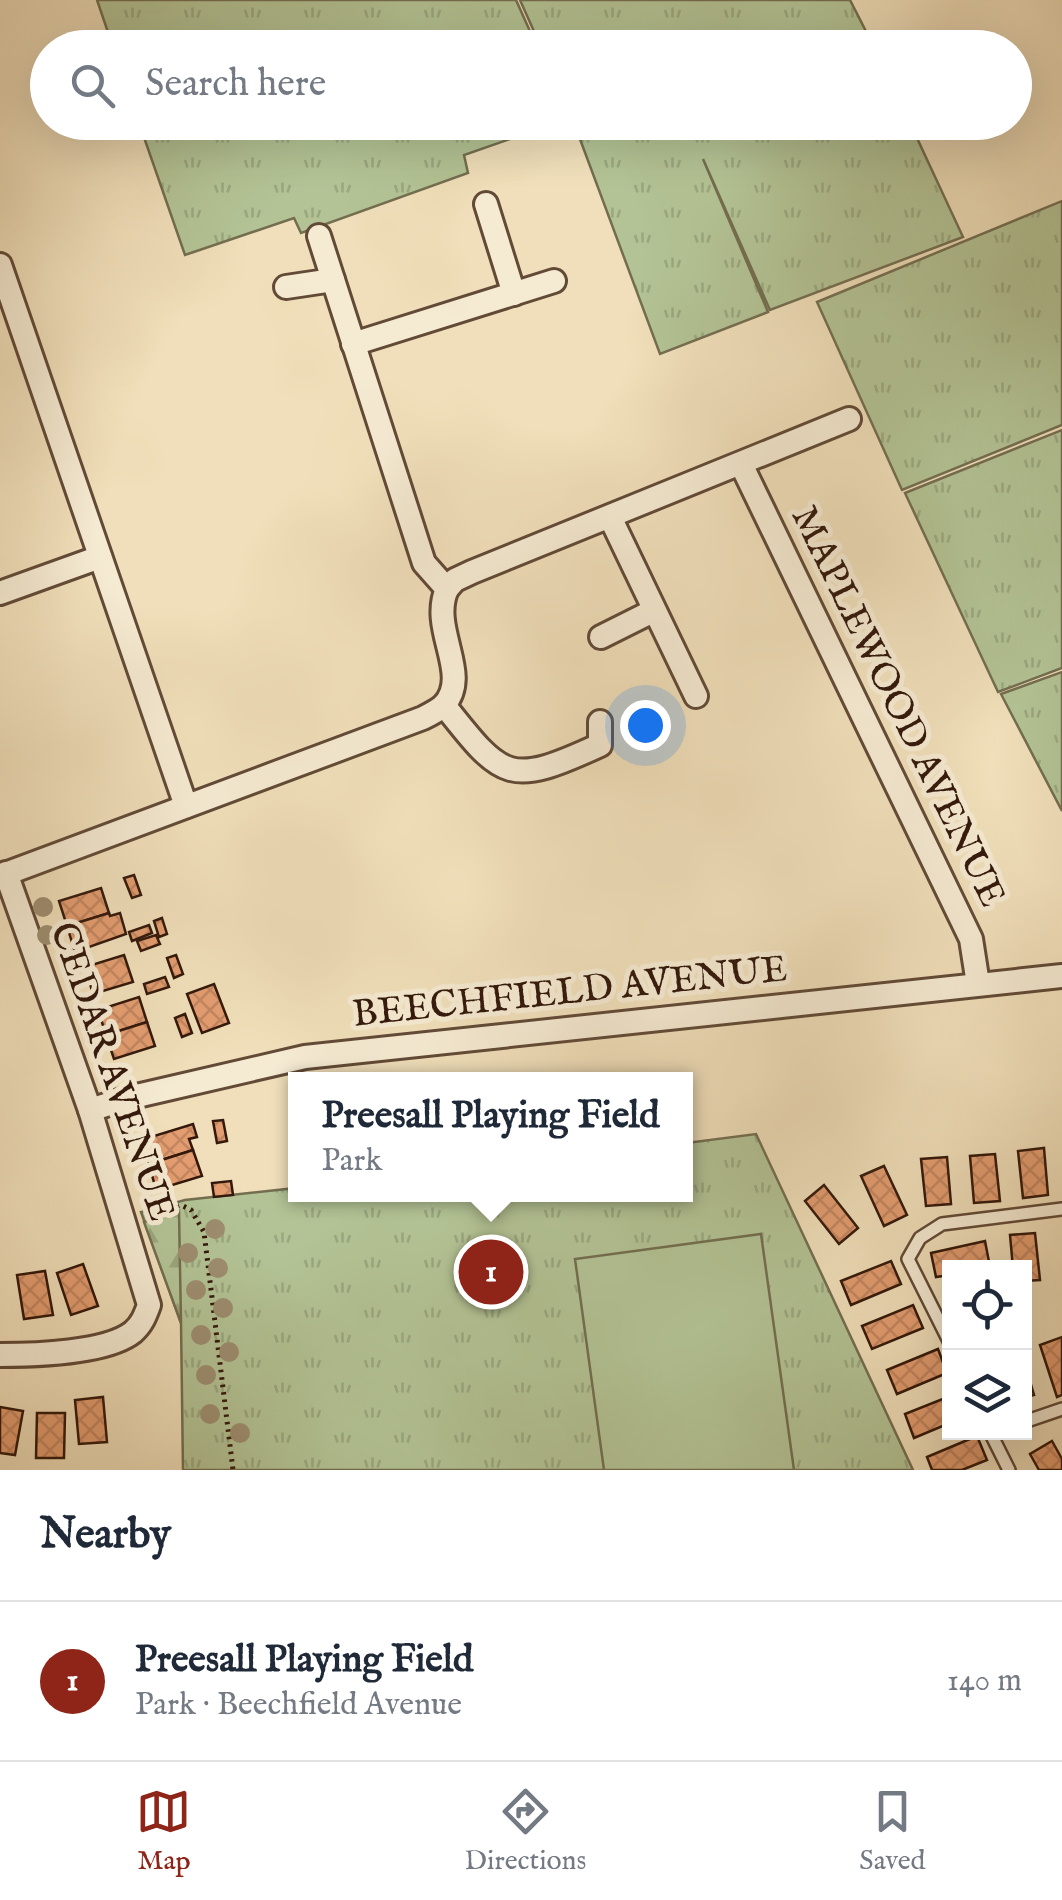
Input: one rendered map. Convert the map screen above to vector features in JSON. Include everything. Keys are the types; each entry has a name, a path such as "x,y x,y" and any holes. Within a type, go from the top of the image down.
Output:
{"street":[{"path":"486,204 514,294"},
{"path":"319,236 424,563 447,589"},
{"path":"0,265 186,806"},
{"path":"286,287 333,280"},
{"path":"353,344 554,280"},
{"path":"3,875 423,718 444,705 454,685 440,604 454,580 849,420"},
{"name":"MAPLEWOOD AVENUE","path":"741,464 971,939 978,984"},
{"path":"610,517 696,696"},
{"path":"0,593 100,556"},
{"path":"602,637 653,611"},
{"path":"444,705 484,756 504,769 524,772 562,763 600,745 600,722"},
{"name":"CEDAR AVENUE","path":"0,1355 113,1343 144,1321 148,1305 148,1292 90,1110 3,875"},
{"name":"BEECHFIELD AVENUE","path":"90,1110 304,1057 1062,976"}],"lane":[{"path":"942,1327 908,1259 920,1238 942,1224 1062,1209"},
{"path":"1032,1419 1062,1410"},
{"path":"995,1440 1009,1470"}],"path":[{"path":"136,1218 181,1205 192,1210 204,1232 233,1470"}],"green space":[{"path":"97,0 516,0 529,30 107,30"},
{"path":"520,0 850,0 865,30 533,30"},
{"path":"145,140 507,140 464,155 468,173 301,233 294,218 185,255"},
{"path":"580,140 918,140 963,237 770,310 703,159 768,312 660,354"},
{"path":"1062,201 1062,425 902,490 817,302"},
{"path":"1062,430 1062,668 998,692 905,493"},
{"path":"1062,672 1062,811 1001,694"},
{"path":"756,1134 913,1470 183,1470 181,1323 141,1212 185,1200 288,1189 288,1202 693,1202 693,1142"},
{"path":"179,1211 181,1323 144,1222"},
{"path":"761,1234 794,1470 604,1470 575,1259"}],"building":[{"path":"134,875 141,895 132,898 124,878"},
{"path":"101,888 109,913 67,926 59,901"},
{"path":"120,913 126,934 75,952 67,926"},
{"path":"162,918 167,934 159,937 154,921"},
{"path":"149,925 152,933 132,941 129,932"},
{"path":"156,935 160,944 141,951 137,941"},
{"path":"124,955 133,982 93,994 85,967"},
{"path":"176,955 183,974 174,978 167,958"},
{"path":"165,977 169,987 147,994 144,984"},
{"path":"214,984 229,1023 202,1033 187,994"},
{"path":"139,997 147,1022 106,1035 98,1010"},
{"path":"185,1014 192,1033 182,1037 175,1018"},
{"path":"147,1022 155,1046 114,1059 106,1035"},
{"path":"223,1120 227,1141 217,1143 213,1121"},
{"path":"193,1124 197,1137 189,1139 193,1150 149,1164 141,1140"},
{"path":"1044,1148 1048,1195 1023,1198 1018,1151"},
{"path":"193,1150 202,1176 156,1190 149,1164"},
{"path":"995,1154 1000,1201 974,1203 970,1156"},
{"path":"947,1157 951,1204 926,1206 921,1159"},
{"path":"884,1166 907,1215 884,1226 861,1176"},
{"path":"231,1181 233,1195 214,1197 212,1183"},
{"path":"824,1185 858,1228 839,1244 805,1201"},
{"path":"1035,1233 1040,1280 1032,1280 1032,1260 1012,1260 1010,1235"},
{"path":"985,1241 989,1260 942,1260 942,1276 936,1277 931,1253"},
{"path":"891,1261 901,1284 851,1305 841,1281"},
{"path":"83,1264 98,1306 71,1315 57,1273"},
{"path":"45,1271 53,1315 24,1319 17,1275"},
{"path":"913,1305 923,1328 872,1349 862,1326"},
{"path":"1062,1337 1062,1395 1057,1397 1040,1345"},
{"path":"938,1349 942,1360 942,1375 897,1394 887,1370"},
{"path":"103,1397 107,1442 79,1444 75,1400"},
{"path":"942,1399 942,1426 914,1438 905,1414"},
{"path":"0,1407 23,1411 15,1455 0,1453"},
{"path":"37,1413 65,1413 64,1458 36,1458"},
{"path":"967,1440 979,1440 987,1460 962,1470 932,1470 927,1457"},
{"path":"1052,1441 1062,1459 1062,1470 1039,1470 1030,1454"}],"place":[{"name":"Preesall Playing Field","path":"491,1272"}]}
